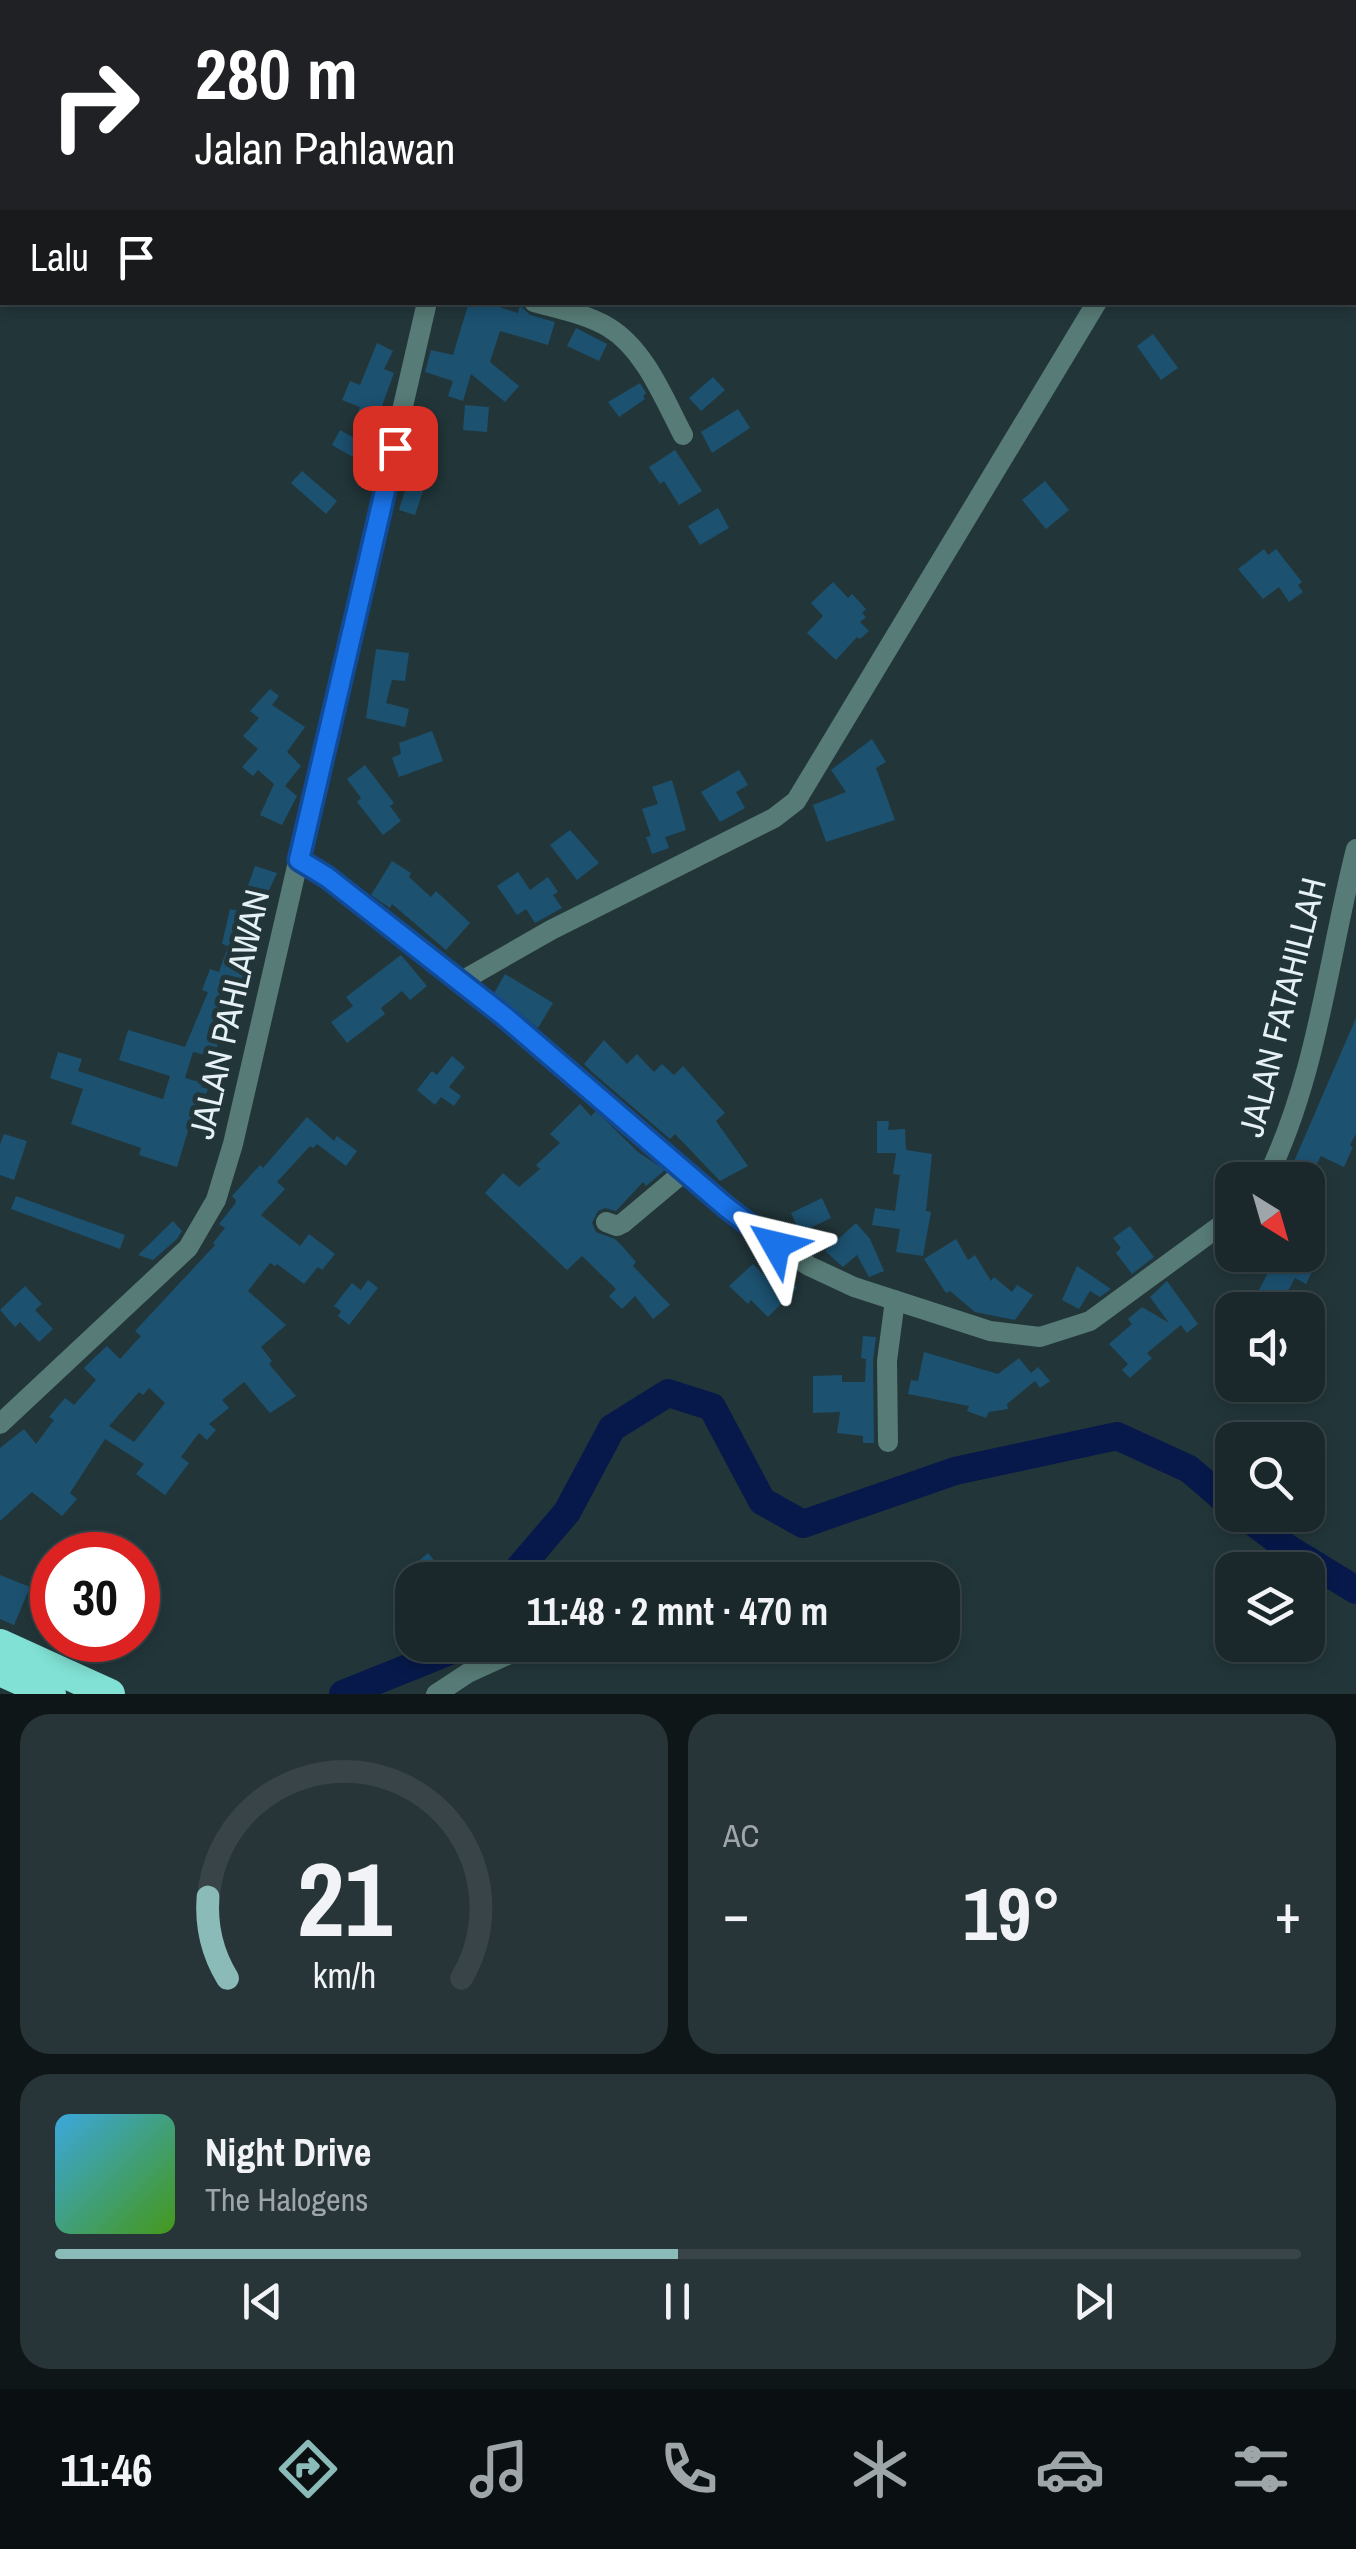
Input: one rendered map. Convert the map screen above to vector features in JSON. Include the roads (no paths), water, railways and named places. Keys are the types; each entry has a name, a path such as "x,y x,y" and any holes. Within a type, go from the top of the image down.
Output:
{"highway":[{"path":"0,1644 110,1694"},
{"path":"0,1671 51,1694"}],"street":[{"name":"JALAN PAHLAWAN","path":"0,1424 164,1272 188,1248 206,1221 233,1144 426,305"},
{"path":"545,305 586,316 618,334 644,364 683,435"},
{"path":"460,982 551,930 774,818 796,801 1095,305"},
{"name":"JALAN FATAHILLAH","path":"1275,1162 1304,1081 1356,849"},
{"path":"299,860 327,877 576,1076 762,1236 809,1266 854,1287 990,1330 1026,1337 1054,1334 1098,1316 1215,1230"},
{"path":"606,1222 617,1226 623,1223 685,1171"},
{"path":"888,1442 887,1361 894,1300"},
{"path":"436,1694 492,1662"}],"waterway":[{"path":"524,1562 567,1512 612,1428 668,1393 712,1407 762,1501 803,1524 955,1471 1117,1436 1189,1469 1215,1491"},
{"path":"1266,1532 1356,1590"},
{"path":"343,1694 423,1662"}]}
